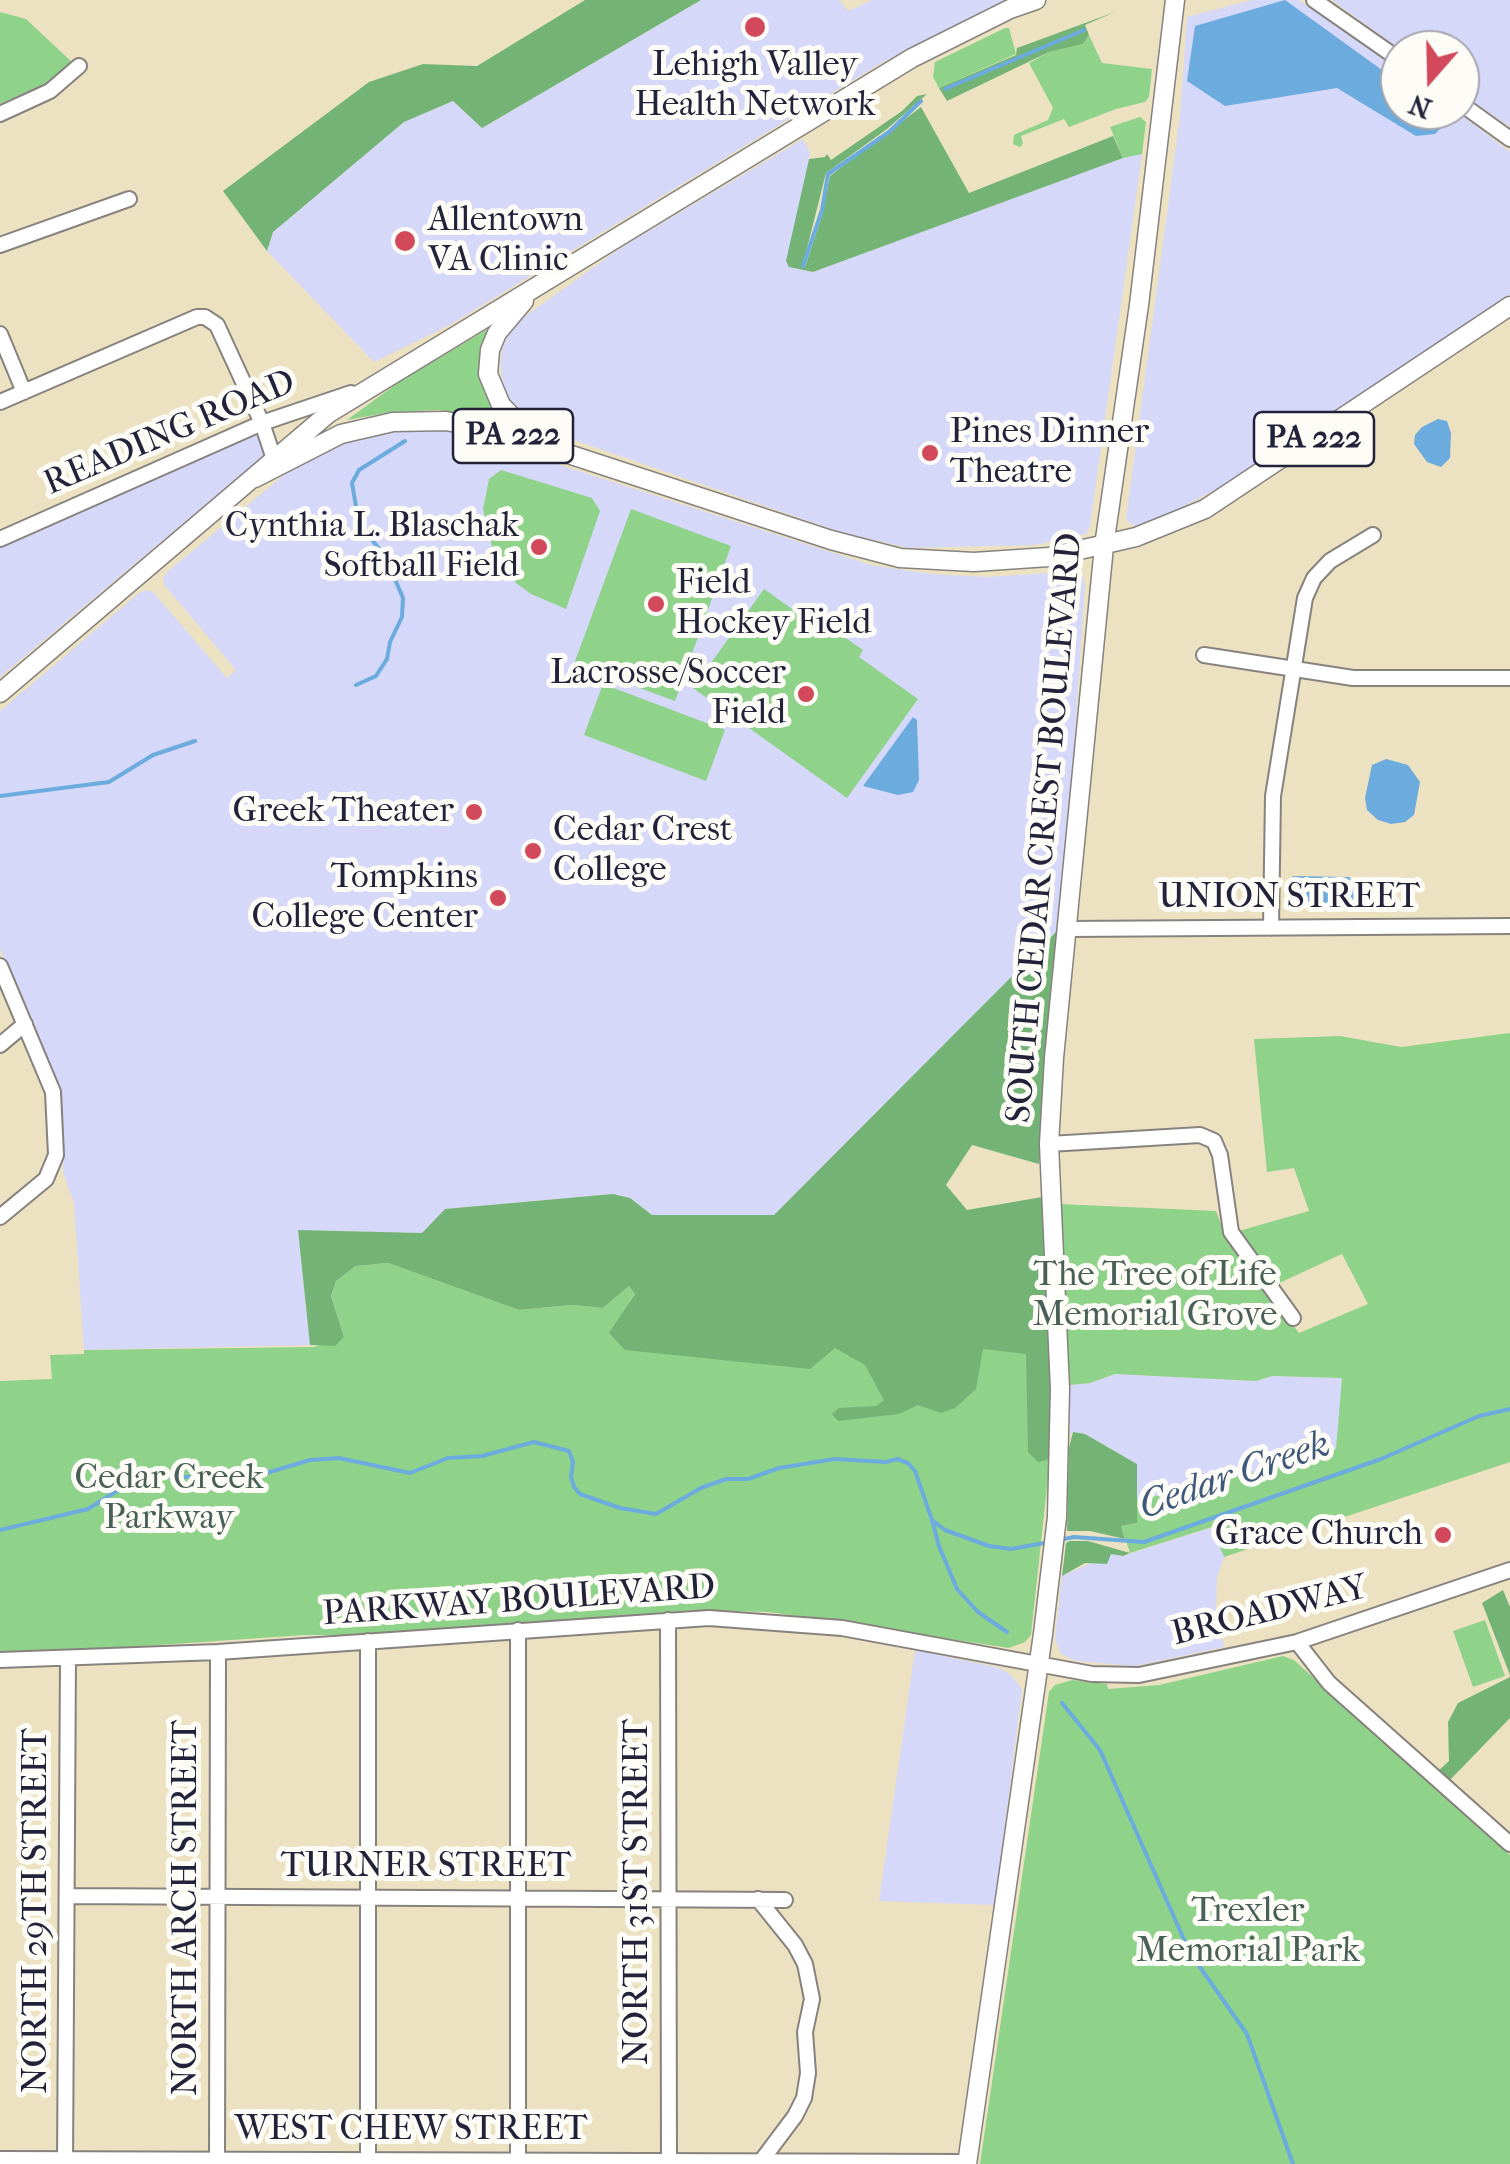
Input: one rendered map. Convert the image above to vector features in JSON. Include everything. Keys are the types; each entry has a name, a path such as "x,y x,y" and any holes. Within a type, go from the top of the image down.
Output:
{"main road":[{"name":"PA 222","path":"0,693 316,422 366,388 912,58 1036,0"},
{"name":"SOUTH CEDAR CREST BOULEVARD","path":"967,2163 1057,1517 1060,1389 1049,1144 1054,1058 1104,546 1139,305 1175,0"},
{"path":"538,444 494,396 488,360 504,322 542,282"},
{"name":"PA 222","path":"254,478 341,434 393,422 446,421 472,424 831,540 900,558 1012,561 1104,546 1167,527 1229,496 1510,306"}],"street":[{"path":"1314,0 1380,46"},
{"path":"0,114 50,91 79,66"},
{"path":"1480,117 1510,139"},
{"path":"0,245 130,199"},
{"path":"0,402 197,317 208,318 217,325 274,458"},
{"path":"0,334 24,392"},
{"name":"READING ROAD","path":"0,538 262,423 366,388"},
{"path":"1270,928 1273,796 1302,609 1314,578 1330,561 1373,535"},
{"path":"1204,656 1352,678 1510,678"},
{"name":"UNION STREET","path":"1068,929 1510,926"},
{"path":"0,966 52,1092 56,1156 46,1179 0,1217"},
{"path":"0,1045 25,1024"},
{"path":"1049,1144 1200,1135 1214,1141 1220,1155 1231,1232 1292,1318"},
{"name":"BROADWAY","path":"1039,1664 1092,1674 1138,1675 1297,1642 1510,1570"},
{"name":"PARKWAY BOULEVARD","path":"0,1660 218,1652 668,1620 751,1618 842,1628 1039,1664"},
{"name":"NORTH 31ST STREET","path":"668,1620 668,2162"},
{"path":"518,1630 518,2162"},
{"path":"368,1642 368,2162"},
{"path":"1297,1642 1329,1683 1510,1844"},
{"name":"NORTH ARCH STREET","path":"217,2162 218,1652"},
{"name":"NORTH 29TH STREET","path":"66,2162 68,1659"},
{"name":"TURNER STREET","path":"66,1896 785,1900"},
{"path":"758,1899 795,1945 805,1964 812,1999 806,2032 808,2073 804,2098 762,2160"},
{"name":"WEST CHEW STREET","path":"0,2159 967,2163"}],"shaded area":[{"path":"701,0 839,0 848,11 872,0 1011,0 883,62 448,326 374,362 267,251 273,232 404,122 453,101 482,128"},
{"path":"1252,0 1298,0 1380,56 1380,130 1480,129 1510,152 1510,294 1237,478 1139,526 1126,519 1180,117 1187,17"},
{"path":"1332,0 1510,0 1510,127 1480,107 1480,30 1380,30 1380,35"},
{"path":"803,139 810,153 790,267 813,272 1142,154 1086,534 1035,545 909,548 843,533 536,427 513,406 500,365 504,341 517,322 622,247"},
{"name":"Cedar Crest College","path":"434,428 487,436 512,444 529,455 871,565 987,577 1077,571 1085,585 1062,926 774,1215 652,1215 630,1198 613,1194 445,1209 422,1233 298,1230 310,1345 84,1350 74,1203 63,1172 59,1086 0,949 0,711 146,590 153,592 227,678 236,670 165,586 163,578 167,572 290,470 344,442 384,432"},
{"path":"253,434 260,438 263,456 0,677 0,547"},
{"path":"1115,1374 1256,1381 1272,1376 1342,1378 1337,1449 1295,1463 1135,1501 1137,1464 1085,1434 1070,1435 1070,1385"},
{"path":"1213,1527 1224,1557 1217,1578 1216,1608 1224,1647 1135,1666 1076,1661 1061,1654 1055,1639 1062,1576 1111,1554 1123,1556"},
{"path":"915,1650 1000,1668 1022,1689 995,1905 879,1901"}],"green space":[{"path":"585,0 701,0 482,128 453,101 404,122 273,232 267,251 223,191 369,82 423,64 477,66"},
{"path":"0,12 26,19 73,63 46,84 0,104"},
{"path":"1115,12 1085,25 1089,35 1083,44 1049,52 947,101 939,88 1016,55 1017,48"},
{"path":"1009,28 1016,54 939,88 933,77 935,62"},
{"path":"1089,35 1102,63 1152,69 1149,97 1145,102 1069,127 1064,119 1021,136 1020,147 1013,144 1014,135 1048,120 1053,108 1029,63 1049,52 1083,44"},
{"path":"927,94 826,173 802,268 822,216 830,176 921,107 969,193 1113,136 1123,158 813,272 789,267 786,261 809,159 827,154 831,160 902,111 917,96"},
{"path":"1140,117 1146,122 1142,154 1123,158 1110,127"},
{"path":"488,329 481,351 481,381 500,421 440,410 391,412 347,420 399,382"},
{"name":"Cynthia L. Blaschak Softball Field","path":"501,470 592,498 600,511 566,609 516,583 494,554 483,509 489,479"},
{"name":"Field Hockey Field","path":"631,509 731,546 675,701 574,664"},
{"name":"Lacrosse/Soccer Field","path":"764,589 826,633 831,628 863,650 859,657 918,699 847,798 693,688"},
{"path":"603,684 725,730 706,781 584,735"},
{"path":"1062,926 1046,1041 1039,1164 972,1145 946,1185 967,1210 1042,1197 1053,1400 1050,1459 1038,1462 1028,1452 1026,1354 983,1349 976,1389 955,1408 941,1413 918,1405 899,1414 838,1421 832,1414 839,1408 876,1406 884,1400 865,1365 835,1348 810,1369 625,1350 609,1333 635,1294 629,1286 603,1308 572,1305 519,1310 388,1263 356,1266 336,1281 331,1296 344,1337 335,1346 310,1345 298,1230 422,1233 445,1209 613,1194 630,1198 652,1215 774,1215"},
{"name":"The Tree of Life Memorial Grove","path":"1510,1033 1510,1462 1224,1557 1212,1527 1130,1553 1121,1526 1137,1523 1135,1501 1295,1463 1336,1449 1342,1378 1272,1376 1256,1381 1115,1374 1070,1385 1060,1204 1216,1211 1227,1241 1299,1333 1368,1304 1342,1254 1275,1285 1235,1232 1309,1211 1294,1168 1267,1172 1254,1039 1340,1036 1401,1047"},
{"name":"Cedar Creek Parkway","path":"388,1263 519,1310 572,1305 603,1308 629,1286 635,1293 624,1312 1028,1342 1050,1459 1031,1635 1009,1648 769,1612 698,1610 0,1656 0,1381 52,1379 50,1355 84,1354 84,1350 314,1347 344,1337 331,1296 336,1281 356,1266"},
{"path":"1073,1432 1085,1434 1137,1464 1137,1523 1121,1526 1125,1539 1090,1531 1067,1531 1069,1448"},
{"path":"1088,1541 1130,1553 1111,1554 1107,1564 1085,1563 1062,1576 1066,1543"},
{"path":"1503,1590 1510,1607 1510,1675 1482,1603"},
{"path":"1485,1620 1505,1676 1473,1687 1453,1631"},
{"name":"Trexler Memorial Park","path":"1283,1656 1294,1660 1510,1855 1510,2164 980,2164 1049,1692 1055,1685 1072,1680 1107,1684 1108,1689 1159,1685"},
{"path":"1510,1677 1510,1718 1450,1780 1437,1772 1449,1761 1448,1722 1458,1703"}],"water":[{"path":"1285,0 1380,69 1380,114 1337,88 1225,106 1187,81 1195,26"},
{"path":"1406,130 1439,130 1435,134 1416,136"},
{"path":"1438,419 1447,421 1451,433 1450,458 1441,467 1427,462 1414,444 1422,427"},
{"path":"913,717 917,720 919,780 913,792 898,795 863,786"},
{"path":"1386,759 1408,765 1420,782 1414,815 1405,822 1391,824 1378,820 1367,810 1365,798 1372,765"},
{"path":"1293,876 1349,877 1355,884 1354,900 1348,906 1291,905 1287,900 1288,881"}],"waterway":[{"path":"945,89 1084,30"},
{"path":"803,266 822,210 828,174 889,132 921,101"},
{"path":"356,685 376,676 387,659 402,617 403,598 385,556 359,524 352,483 359,470 405,441"},
{"path":"0,796 109,782 153,755 195,741"},
{"name":"Cedar Creek","path":"1059,1540 1074,1537 1144,1542 1381,1459 1479,1416 1510,1409"},
{"name":"Cedar Creek","path":"0,1530 88,1509 131,1482 153,1477 253,1477 310,1460 339,1458 410,1473 448,1458 482,1456 534,1442 569,1451 573,1462 571,1477 580,1494 620,1508 656,1514 701,1488 726,1479 748,1479 779,1468 835,1459 897,1459 915,1471 932,1520 945,1530 989,1546 1011,1549 1050,1542"},
{"path":"932,1520 957,1589 978,1612 1007,1632"},
{"path":"1062,1703 1100,1750 1190,1953 1247,2034 1293,2164"}],"place":[{"name":"Lehigh Valley Health Network","path":"755,27"},
{"name":"Allentown VA Clinic","path":"405,241"},
{"name":"Pines Dinner Theatre","path":"930,453"},
{"name":"Cynthia L. Blaschak Softball Field","path":"539,547"},
{"name":"Field Hockey Field","path":"656,604"},
{"name":"Lacrosse/Soccer Field","path":"806,694"},
{"name":"Greek Theater","path":"474,812"},
{"name":"Cedar Crest College","path":"533,851"},
{"name":"Tompkins College Center","path":"498,898"},
{"name":"Grace Church","path":"1443,1535"}]}
